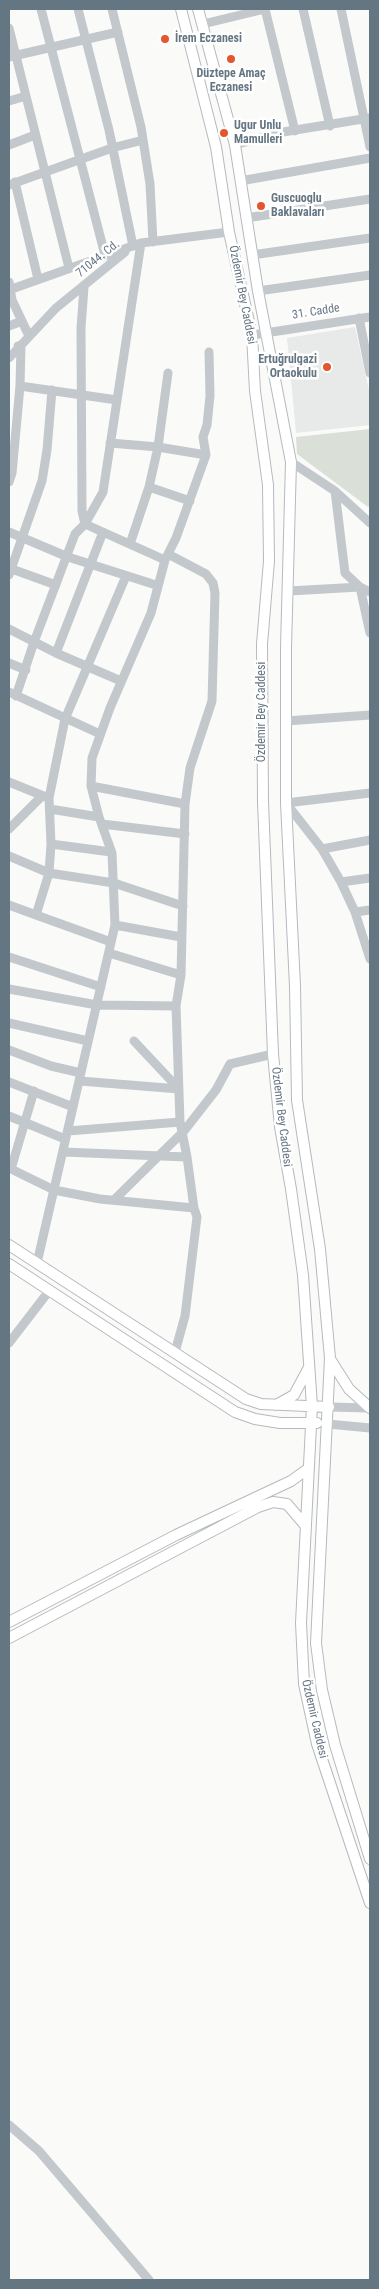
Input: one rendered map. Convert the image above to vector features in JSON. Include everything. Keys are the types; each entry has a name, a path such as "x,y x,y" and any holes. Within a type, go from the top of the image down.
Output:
{"main road":[{"name":"Özdemir Bey Caddesi","path":"181,9 216,147 230,232 252,335 255,390 268,485 269,562 262,644 262,802 273,1054 280,1127 291,1189 302,1275 310,1363 312,1422 309,1468"},
{"name":"Özdemir Caddesi","path":"198,9 235,145 265,332 291,462 286,648 286,803 295,986 297,1100 320,1249 330,1358 316,1643 322,1690 335,1745 370,1859"},
{"path":"9,1245 246,1399 261,1404 329,1406"},
{"path":"9,1264 235,1412 255,1419 280,1423 312,1422 328,1424"},
{"path":"330,1358 349,1389 370,1408"},
{"path":"276,1405 294,1395 304,1381 310,1363"},
{"name":"Özdemir Caddesi","path":"309,1468 301,1623 304,1684 317,1744 370,1904"},
{"path":"9,1622 176,1535 291,1481 309,1468"},
{"path":"9,1638 258,1507 274,1502 287,1504 305,1524"}],"street":[{"path":"41,9 105,255"},
{"path":"78,9 137,245 117,400 102,492 85,524 76,534 34,642 26,670 13,694 100,734"},
{"path":"112,9 143,140 150,184 153,242"},
{"path":"203,24 265,9 295,131"},
{"path":"303,9 330,126"},
{"path":"341,9 368,118 370,148"},
{"path":"9,28 12,56 26,96 69,268"},
{"path":"12,56 118,32"},
{"path":"9,101 26,96"},
{"path":"235,145 277,133 330,126 368,118"},
{"path":"9,145 35,135"},
{"path":"38,279 12,183 112,148 143,140"},
{"path":"240,181 370,158"},
{"path":"246,218 370,199"},
{"name":"71044. Cd.","path":"9,358 56,308 84,287 114,260 137,245 230,232"},
{"path":"252,255 370,238"},
{"path":"29,336 9,287 137,245"},
{"path":"258,291 370,274"},
{"path":"84,287 81,328 82,511 85,524"},
{"name":"31. Cadde","path":"252,335 370,317"},
{"path":"359,318 370,373"},
{"path":"9,326 22,321"},
{"path":"9,350 21,345 20,386 12,473 9,482"},
{"path":"37,1263 115,925 111,852 91,786 92,758 150,613 156,585 190,501 206,455 203,437 207,425 210,396 209,352"},
{"path":"130,544 149,487 158,447 168,372"},
{"path":"20,386 117,400"},
{"path":"52,390 47,450 42,481 24,537 10,571 56,585"},
{"path":"110,443 158,447 206,455"},
{"path":"291,462 335,491 369,520"},
{"path":"149,487 190,501"},
{"path":"335,491 345,574 360,587 370,592"},
{"path":"85,524 206,574 213,583 215,593 212,702 190,768 185,804 181,975 176,1006 182,1126 197,1217 185,1316 175,1352"},
{"path":"9,532 68,557 156,585"},
{"path":"56,653 103,532"},
{"path":"36,915 49,873 51,844 50,809 46,797 65,719 126,576"},
{"path":"289,591 360,587"},
{"path":"360,587 370,632"},
{"path":"9,629 56,653 122,681"},
{"path":"9,663 26,670"},
{"path":"286,721 370,715"},
{"path":"9,782 46,797"},
{"path":"91,786 185,804"},
{"path":"286,803 370,793"},
{"path":"9,829 46,797"},
{"path":"286,803 322,849 341,882 368,942 370,959"},
{"path":"50,809 100,820 185,834"},
{"path":"322,849 370,840"},
{"path":"51,844 111,852"},
{"path":"9,856 49,873 114,884 183,906"},
{"path":"341,882 370,878"},
{"path":"9,905 111,942"},
{"path":"355,912 370,910"},
{"path":"115,925 181,937"},
{"path":"109,953 181,975"},
{"path":"9,956 101,987"},
{"path":"9,988 97,1005 176,1006"},
{"path":"9,1023 88,1041"},
{"path":"134,1041 179,1089"},
{"path":"9,1050 80,1077 179,1089"},
{"path":"114,1200 159,1156 182,1126 216,1090 230,1064 273,1054"},
{"path":"9,1082 73,1107"},
{"path":"34,1091 26,1122 10,1168 54,1190 114,1200 194,1208"},
{"path":"9,1116 67,1135 182,1126"},
{"path":"63,1152 187,1157"},
{"path":"9,1342 50,1291"},
{"path":"329,1406 370,1408"},
{"path":"328,1424 370,1428"},
{"path":"9,2125 39,2151 149,2280"}],"shaded area":[{"name":"Ertuğrulgazi Ortaokulu","path":"355,327 370,395 370,425 296,433 287,338"},
{"path":"370,429 370,505 368,507 297,454 296,437"}],"place":[{"name":"İrem Eczanesi","path":"165,39"},
{"name":"Düztepe Amaç Eczanesi","path":"231,59"},
{"name":"Ugur Unlu Mamulleri","path":"224,133"},
{"name":"Guscuoglu Baklavaları","path":"261,206"},
{"name":"Ertuğrulgazi Ortaokulu","path":"327,367"}]}
